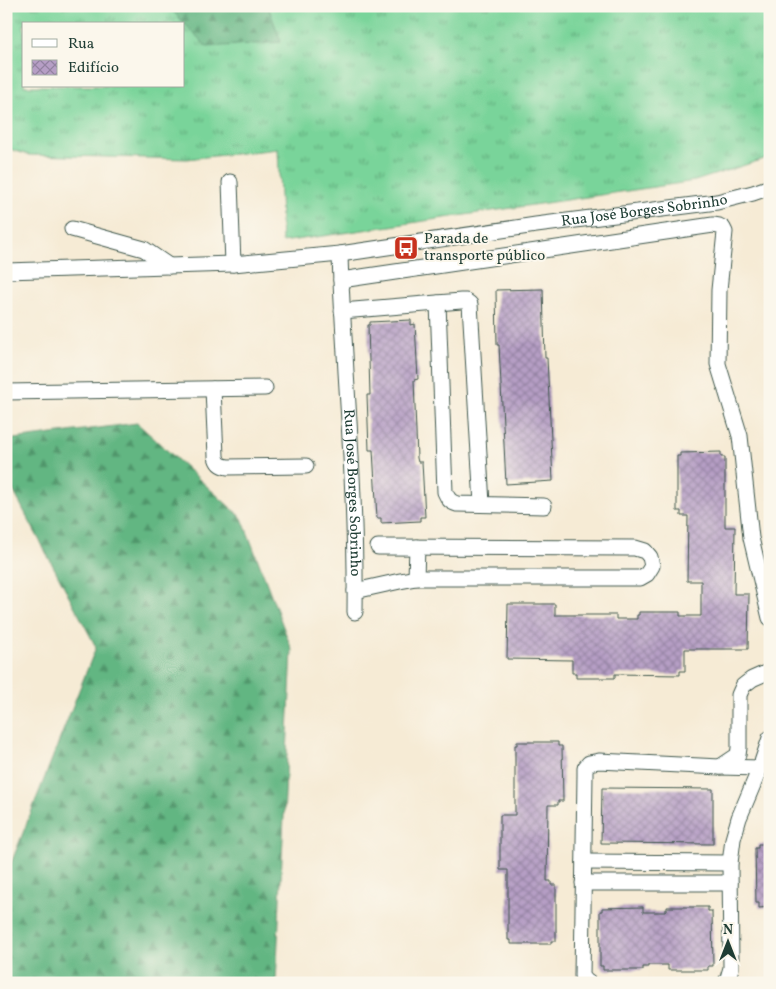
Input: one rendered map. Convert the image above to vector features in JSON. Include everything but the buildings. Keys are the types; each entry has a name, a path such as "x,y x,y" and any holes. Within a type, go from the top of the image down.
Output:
{"street":[{"path":"230,182 233,264"},
{"name":"Rua José Borges Sobrinho","path":"6,271 233,264 340,254 536,225 717,202 770,187"},
{"path":"341,280 713,225 723,228 725,242 719,290 718,364 740,436 751,538 770,618"},
{"path":"72,229 144,248 169,266"},
{"name":"Rua José Borges Sobrinho","path":"340,254 351,467 355,612"},
{"path":"342,311 461,300 470,304 482,504"},
{"path":"438,303 445,492 448,499 457,504 544,506"},
{"path":"6,392 265,388"},
{"path":"213,389 217,462 222,466 228,467 306,466"},
{"path":"355,591 416,578 640,578 647,574 652,566 650,557 645,551 635,548 378,547"},
{"path":"416,578 417,547"},
{"path":"720,767 738,755 739,695 743,686 752,679 770,671"},
{"path":"725,983 731,968 730,863 733,838 770,738"},
{"path":"589,983 582,976 585,768 589,763 600,760 760,768"},
{"path":"584,862 730,863"},
{"path":"583,883 730,883"}],"green space":[{"path":"6,6 770,6 770,157 695,181 282,242 278,149 187,159 29,155 6,148"},
{"path":"168,6 268,6 281,42 207,47"},
{"path":"137,423 242,518 292,650 276,983 6,983 6,876 96,647 6,477 6,440"}],"place":[{"name":"Parada de transporte público","path":"406,248"}]}
